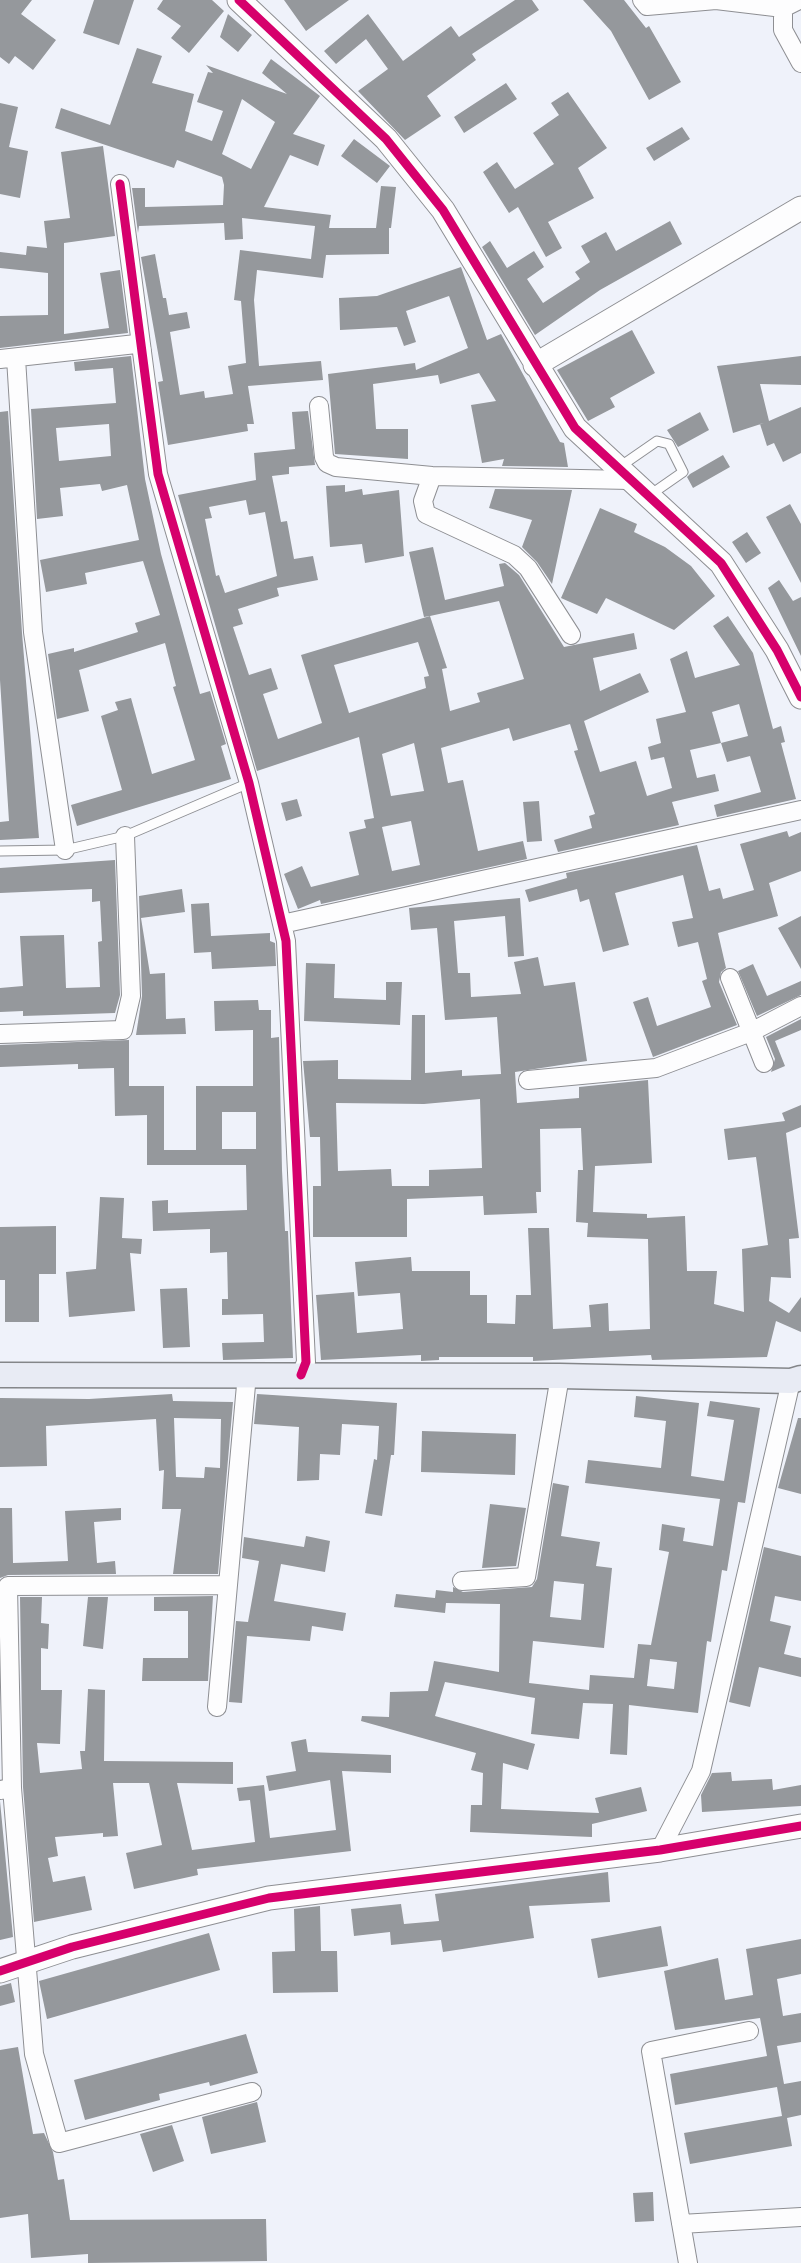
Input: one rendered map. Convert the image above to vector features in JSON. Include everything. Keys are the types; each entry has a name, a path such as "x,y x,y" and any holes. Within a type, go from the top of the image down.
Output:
{"main road":[{"path":"0,1375 247,1374 796,1380"}],"street":[{"path":"239,0 394,149 443,210 575,428 721,563 777,650 801,697"},
{"path":"642,0 647,6 716,0 791,4 783,30 801,63"},
{"path":"120,184 158,474 249,783 286,941 306,1362 301,1375"},
{"path":"536,365 801,208"},
{"path":"65,850 33,632 8,358 136,344 142,350"},
{"path":"319,406 327,463 337,467 432,477 624,474"},
{"path":"432,477 423,500 426,514 514,555 528,568 571,635"},
{"path":"282,924 801,810"},
{"path":"0,1034 123,1030 131,996 125,836"},
{"path":"730,978 764,1063"},
{"path":"528,1080 656,1068 751,1032 801,1006"},
{"path":"217,1707 247,1374"},
{"path":"462,1581 526,1577 560,1376"},
{"path":"660,1850 701,1771 796,1380"},
{"path":"226,1585 4,1588 6,1789 34,2054 59,2143 252,2092"},
{"path":"0,1971 25,1965 72,1947 269,1899 660,1850 801,1826"},
{"path":"688,2263 651,2051 749,2031"},
{"path":"681,2224 801,2217"}],"lane":[{"path":"624,474 657,441 670,444 683,472 648,496"},
{"path":"0,851 65,850 125,836 249,783"}],"building":[{"path":"0,0 32,0 21,14 56,40 33,70 15,56 9,64 0,57"},
{"path":"94,0 134,0 119,45 83,33"},
{"path":"163,0 212,0 224,11 189,53 171,38 181,26 157,9"},
{"path":"284,0 349,0 306,31"},
{"path":"515,0 532,0 539,10 472,54 476,60 427,96 441,116 405,140 358,91 388,69 366,39 336,64 324,51 368,14 403,61 451,26 459,37"},
{"path":"583,0 624,0 646,28 649,26 681,82 649,100 611,31"},
{"path":"228,14 252,35 238,52 220,37"},
{"path":"137,48 162,56 152,83 194,94 185,131 212,141 223,111 197,102 208,72 213,73 206,65 287,94 262,73 271,59 320,96 293,134 325,145 318,166 290,155 264,207 331,215 329,228 376,228 381,186 396,187 389,228 389,254 326,255 323,278 257,270 254,300 259,366 321,361 323,380 248,386 254,424 247,424 248,431 168,445 158,382 163,381 141,257 155,254 169,315 187,312 190,328 170,332 180,395 204,391 205,398 233,394 228,366 246,363 241,301 234,300 240,250 311,259 315,226 242,218 243,239 225,240 224,223 139,226 138,233 132,188 145,188 145,207 223,205 222,177 177,160 174,168 55,128 61,108 110,125","holes":["242,99 275,122 251,169 222,154"]},
{"path":"506,83 517,99 464,133 454,117"},
{"path":"568,92 607,148 578,168 594,198 548,222 562,248 546,257 518,207 509,213 483,172 497,162 515,189 554,164 533,133 559,115 551,103"},
{"path":"0,103 18,107 9,147 28,151 20,198 0,194"},
{"path":"682,127 690,139 654,161 646,148"},
{"path":"354,139 390,166 377,183 341,156"},
{"path":"103,146 115,236 64,243 64,334 109,328 100,273 120,270 128,333 0,348 0,316 48,315 48,273 0,268 0,252 26,255 27,246 47,248 44,221 70,218 61,152"},
{"path":"670,221 682,244 600,290 535,335 482,247 490,241 507,268 534,251 544,267 527,279 543,303 580,279 575,272 590,262 581,246 606,232 616,251"},
{"path":"461,267 487,340 501,334 560,442 564,443 568,467 502,466 504,459 482,463 471,405 496,401 479,373 440,384 438,375 373,384 376,429 408,429 408,459 335,454 328,374 415,363 416,370 468,348 449,296 406,311 416,342 404,346 397,327 340,330 339,298 377,296"},
{"path":"632,330 655,373 610,398 615,407 588,421 557,370"},
{"path":"131,356 145,479 161,554 200,694 210,691 226,744 221,746 231,779 77,826 71,805 122,790 101,716 118,710 115,702 131,698 152,774 195,760 173,687 176,686 165,643 79,670 89,711 57,719 48,654 74,648 74,652 138,632 135,623 160,615 143,561 85,573 87,584 46,592 40,560 139,540 127,485 102,491 100,484 60,488 63,516 37,519 31,409 116,403 113,368 75,371 74,362","holes":["109,424 111,456 59,461 56,428"]},
{"path":"801,356 801,385 760,384 769,421 801,407 801,453 783,462 774,443 767,446 760,424 733,433 717,366"},
{"path":"8,411 22,633 39,838 0,840 0,822 9,821 0,680 0,412"},
{"path":"308,411 315,465 289,467 289,474 272,476 281,522 287,521 294,559 313,556 318,580 277,588 279,596 238,609 243,624 233,627 249,675 271,668 278,689 263,694 278,739 322,723 301,655 430,616 424,617 409,552 433,547 445,600 504,586 499,564 505,563 519,575 564,647 634,633 637,649 593,658 600,691 640,673 649,692 584,721 600,772 636,761 647,796 672,788 664,757 651,760 648,747 661,743 656,719 686,712 670,659 687,651 695,678 740,665 713,626 728,616 753,653 773,729 781,726 785,742 781,743 796,799 717,817 714,805 761,792 750,756 727,762 721,743 690,750 697,778 715,774 719,791 672,802 679,825 558,852 554,840 592,828 589,816 595,814 574,751 578,750 570,724 513,741 509,728 441,748 448,783 463,780 478,851 523,841 527,859 321,904 320,900 298,909 284,874 302,866 311,887 359,875 349,832 366,828 364,820 374,818 359,737 257,771 178,495 256,480 254,453 295,449 292,412","holes":["246,500 249,515 265,512 277,576 225,593 219,575 216,576 205,519 212,518 209,507","499,601 524,679 477,693 480,702 450,711 442,669 447,668 430,616","418,642 429,676 424,677 426,688 349,713 334,665","739,704 748,736 721,743 712,712","414,743 424,791 391,796 382,754","411,821 420,865 392,871 382,827"]},
{"path":"700,412 709,430 678,447 667,430"},
{"path":"723,455 730,467 693,488 687,477"},
{"path":"345,485 345,492 362,489 363,495 399,490 404,556 365,563 362,544 330,547 326,486"},
{"path":"495,489 572,490 552,584 537,562 522,547 532,520 489,508"},
{"path":"790,504 801,524 801,583 766,517"},
{"path":"600,508 637,524 634,532 665,547 691,566 715,596 674,630 606,598 597,614 561,598"},
{"path":"747,532 761,553 746,563 732,542"},
{"path":"779,580 793,601 801,597 801,656 768,588"},
{"path":"297,799 302,816 286,821 281,803"},
{"path":"539,801 542,841 527,842 523,802"},
{"path":"787,831 789,837 801,832 801,871 769,883 778,916 718,933 726,968 721,972 719,982 737,1025 653,1057 633,1002 648,997 657,1026 711,1007 702,981 707,979 698,942 678,947 672,922 693,918 683,875 615,893 629,945 603,952 589,899 580,902 577,889 529,902 525,890 567,878 566,873 697,845 709,891 720,888 723,899 754,890 740,844"},
{"path":"115,860 120,995 115,1013 23,1016 23,1011 0,1012 0,988 23,986 20,936 64,935 66,988 100,987 98,942 102,941 100,901 92,902 92,889 0,893 0,868"},
{"path":"182,889 185,912 141,918 150,974 165,973 166,1019 185,1018 186,1034 136,1035 142,996 139,896"},
{"path":"520,898 524,956 508,957 505,916 454,921 458,973 470,973 471,997 521,994 514,962 538,957 544,986 575,982 587,1061 515,1072 517,1103 579,1098 579,1087 648,1080 652,1163 595,1166 593,1212 647,1214 647,1218 685,1216 687,1271 717,1271 714,1304 744,1312 742,1249 768,1245 756,1157 728,1160 724,1129 785,1121 782,1113 801,1105 801,1127 786,1133 799,1238 789,1239 791,1278 771,1277 769,1301 789,1313 801,1297 801,1332 776,1321 767,1357 652,1360 651,1355 533,1361 533,1357 439,1357 439,1360 421,1361 421,1355 321,1360 316,1295 354,1292 357,1333 403,1329 400,1293 358,1296 355,1262 411,1257 412,1271 470,1271 470,1295 487,1295 487,1323 515,1324 516,1295 531,1295 528,1228 549,1228 553,1329 591,1327 589,1305 608,1303 609,1331 650,1329 648,1239 587,1237 588,1223 576,1222 578,1170 583,1170 581,1128 540,1129 541,1192 536,1192 537,1213 484,1215 483,1196 407,1199 407,1237 313,1237 313,1186 321,1186 320,1137 310,1137 303,1061 338,1060 338,1079 411,1080 412,1015 425,1015 425,1073 462,1070 462,1076 501,1074 497,1017 445,1020 437,928 411,930 409,908","holes":["480,1099 482,1168 429,1170 429,1186 392,1186 391,1169 338,1171 336,1103 424,1104"]},
{"path":"209,903 211,936 270,933 270,941 275,943 276,966 212,969 211,952 194,953 191,904"},
{"path":"801,916 801,969 778,928"},
{"path":"306,963 335,964 334,998 386,1000 386,982 402,982 400,1025 304,1021"},
{"path":"753,964 767,996 801,981 801,995 757,1016 738,971"},
{"path":"258,1000 259,1010 271,1010 271,1038 279,1037 282,1170 285,1231 288,1231 293,1358 223,1360 222,1343 264,1342 263,1314 222,1315 222,1299 228,1299 227,1252 210,1253 210,1229 153,1231 152,1201 168,1200 168,1213 247,1210 246,1165 147,1165 147,1115 115,1116 114,1068 78,1069 78,1064 0,1067 0,1045 129,1040 129,1086 164,1086 164,1150 196,1150 196,1086 253,1086 253,1030 215,1031 214,1001","holes":["222,1112 256,1112 256,1149 222,1149"]},
{"path":"801,1019 801,1030 775,1041 785,1066 771,1072 775,1059 766,1037"},
{"path":"100,1197 124,1198 122,1238 142,1239 141,1254 130,1253 135,1311 69,1317 66,1272 96,1269"},
{"path":"56,1226 56,1274 39,1274 39,1322 5,1322 5,1280 0,1280 0,1227"},
{"path":"187,1288 190,1347 163,1348 160,1289"},
{"path":"172,1394 173,1401 233,1402 218,1574 173,1574 181,1509 162,1509 164,1470 159,1471 156,1419 46,1426 47,1466 0,1467 0,1398 89,1399","holes":["174,1418 221,1419 220,1468 205,1467 204,1478 176,1477"]},
{"path":"257,1394 397,1403 394,1455 391,1455 382,1516 365,1513 374,1459 377,1460 379,1426 342,1424 340,1455 320,1454 319,1480 297,1481 299,1427 254,1424"},
{"path":"636,1396 699,1403 691,1476 724,1481 734,1420 707,1416 710,1401 760,1408 745,1503 738,1502 727,1571 722,1570 711,1642 707,1641 698,1713 629,1705 627,1755 610,1754 613,1704 583,1703 579,1739 531,1734 535,1698 445,1682 435,1716 535,1744 528,1770 503,1763 501,1809 599,1813 595,1798 641,1787 647,1811 592,1824 592,1837 470,1832 471,1805 482,1805 483,1773 471,1770 476,1753 361,1721 362,1716 389,1717 390,1692 428,1691 434,1661 499,1672 500,1604 446,1603 445,1613 394,1607 396,1594 435,1598 436,1590 453,1592 453,1587 463,1592 532,1587 537,1579 553,1483 569,1486 561,1536 600,1542 596,1566 612,1568 604,1648 533,1641 529,1683 589,1690 590,1675 634,1678 638,1644 651,1645 669,1552 659,1550 662,1524 685,1528 683,1541 713,1546 720,1499 585,1483 588,1460 661,1468 666,1421 634,1417","holes":["554,1581 584,1584 581,1620 550,1617","650,1659 677,1662 674,1689 647,1686"]},
{"path":"798,1418 801,1418 801,1494 778,1488"},
{"path":"422,1431 516,1434 515,1475 421,1472"},
{"path":"490,1504 526,1508 516,1566 482,1568"},
{"path":"0,1508 12,1508 13,1563 68,1561 65,1511 121,1508 121,1520 94,1522 97,1563 115,1561 116,1574 8,1575 0,1578"},
{"path":"306,1536 330,1541 325,1572 281,1564 274,1601 346,1613 343,1631 312,1626 310,1641 247,1636 242,1703 229,1702 236,1621 248,1622 259,1561 242,1558 244,1537 304,1547"},
{"path":"764,1547 801,1556 801,1601 775,1596 770,1621 791,1626 784,1654 801,1658 801,1677 759,1667 750,1707 729,1702"},
{"path":"213,1596 208,1681 142,1681 143,1658 188,1658 188,1611 154,1611 154,1597"},
{"path":"20,1597 42,1597 41,1623 49,1624 48,1649 41,1648 41,1690 62,1690 60,1744 37,1743 40,1773 82,1769 80,1751 85,1751 88,1689 105,1690 104,1761 233,1762 233,1784 177,1783 192,1850 255,1842 250,1800 239,1801 237,1788 264,1785 270,1838 336,1830 330,1780 269,1791 266,1776 296,1771 291,1742 306,1739 308,1752 391,1755 391,1773 342,1771 351,1851 197,1869 198,1875 134,1889 126,1853 162,1845 149,1783 113,1783 118,1836 103,1837 103,1833 55,1837 58,1856 48,1858 53,1882 85,1876 92,1910 34,1922 23,1787"},
{"path":"88,1597 108,1597 103,1649 83,1646"},
{"path":"731,1772 732,1781 772,1779 773,1790 801,1785 801,1806 702,1812 701,1795 712,1773"},
{"path":"0,1801 13,1937 0,1940"},
{"path":"608,1872 610,1902 529,1906 534,1938 443,1952 441,1940 391,1945 390,1932 354,1936 351,1909 401,1904 404,1924 439,1921 435,1894"},
{"path":"320,1906 321,1951 337,1951 338,1992 273,1993 272,1952 295,1951 294,1909"},
{"path":"661,1926 668,1966 598,1978 591,1939"},
{"path":"209,1933 220,1970 47,2019 39,1981"},
{"path":"801,1939 801,1974 777,1979 783,2016 801,2013 801,2042 777,2046 784,2084 801,2081 801,2115 787,2118 792,2146 690,2164 684,2133 782,2116 777,2087 675,2105 670,2074 767,2056 760,2018 675,2030 664,1971 718,1958 725,2000 753,1995 746,1949"},
{"path":"11,1983 15,2002 0,2006 0,1986"},
{"path":"246,2034 258,2073 210,2086 209,2082 159,2094 160,2100 85,2120 74,2080"},
{"path":"18,2047 33,2134 44,2133 53,2152 58,2180 64,2179 70,2220 266,2219 267,2261 88,2263 88,2254 31,2258 28,2214 0,2218 0,2050"},
{"path":"257,2102 266,2142 211,2154 202,2117"},
{"path":"172,2125 184,2161 153,2172 140,2134"},
{"path":"653,2192 654,2221 635,2222 633,2193"}],"cycle path":[{"path":"239,0 386,139 443,210 575,428 721,563 777,650 801,697"},
{"path":"120,184 158,474 249,783 286,941 306,1362 301,1375"},
{"path":"0,1971 72,1947 269,1898 660,1850 801,1826"}]}
